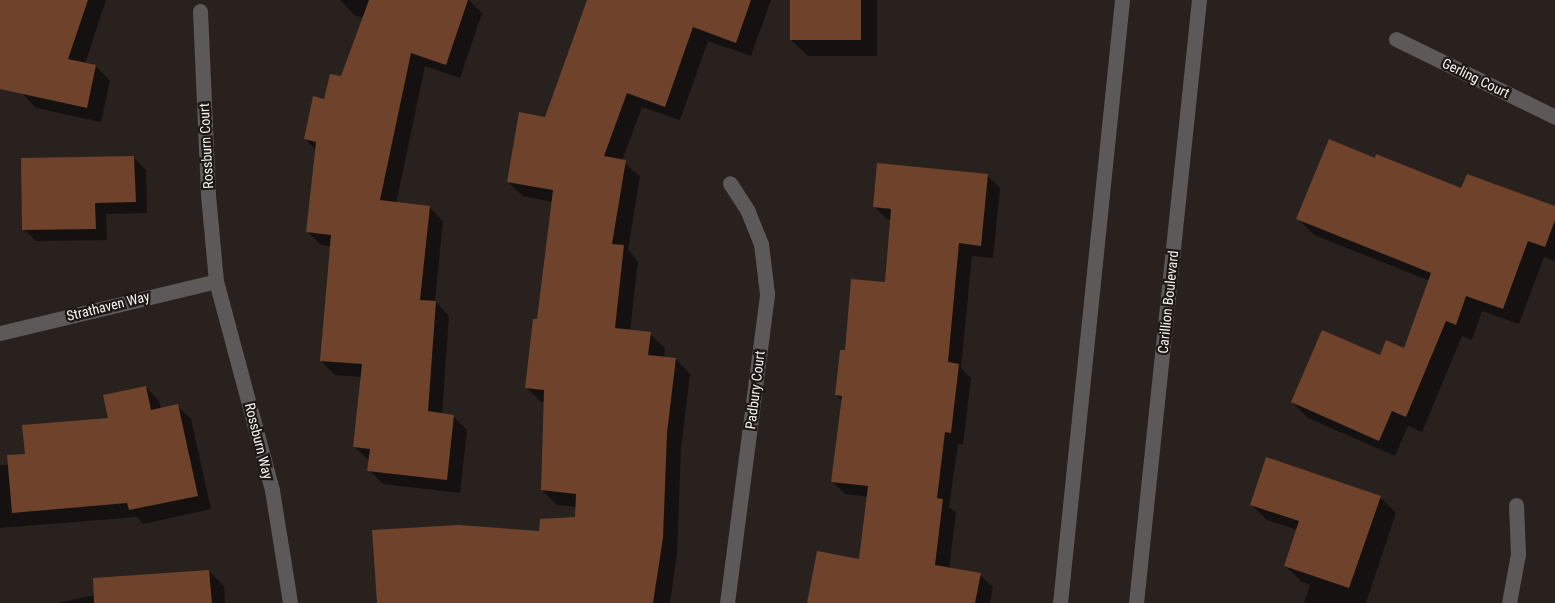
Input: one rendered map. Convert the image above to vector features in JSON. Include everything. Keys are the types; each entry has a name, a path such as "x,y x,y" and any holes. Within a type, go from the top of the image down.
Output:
{"street":[{"path":"1060,603 1122,0"},
{"name":"Carillion Boulevard","path":"1136,603 1199,0"},
{"name":"Rossburn Court","path":"200,11 208,195 216,281"},
{"name":"Gerling Court","path":"1396,39 1555,117"},
{"name":"Padbury Court","path":"727,603 767,294 760,244 748,211 730,183"},
{"name":"Strathaven Way","path":"0,333 216,281"},
{"name":"Rossburn Way","path":"216,281 272,490 290,603"},
{"path":"1509,603 1518,554 1516,505"}],"building":[{"path":"0,0 88,0 68,59 96,65 87,108 0,89"},
{"path":"369,0 468,0 446,65 411,53 380,200 430,206 420,300 436,301 428,411 454,415 447,480 367,471 370,449 353,447 362,364 320,361 331,235 306,232 316,142 304,139 313,96 324,99 330,74 341,76"},
{"path":"587,0 751,0 736,43 693,27 665,107 627,93 604,156 626,160 612,244 624,245 615,328 651,332 648,355 676,358 667,433 663,538 653,603 377,603 372,530 459,525 539,531 540,519 575,517 576,494 541,490 544,390 525,388 533,319 537,319 553,190 507,182 519,112 545,117"},
{"path":"790,0 861,0 861,40 790,40"},
{"path":"1329,139 1375,158 1376,154 1461,188 1467,174 1555,206 1555,220 1545,247 1528,241 1503,309 1466,296 1456,325 1446,321 1406,417 1392,411 1379,441 1291,402 1322,330 1380,355 1386,340 1404,348 1431,273 1296,219"},
{"path":"134,156 136,202 95,203 96,229 22,230 21,158"},
{"path":"877,163 988,174 981,246 959,243 948,362 959,364 951,433 945,432 937,498 943,499 935,565 981,573 975,603 807,603 817,551 859,559 868,486 831,482 842,396 835,395 840,350 845,350 851,279 885,282 891,209 873,207"},
{"path":"146,386 151,410 178,404 198,496 129,510 127,503 12,513 7,455 25,454 22,425 108,418 103,395"},
{"path":"1266,457 1381,496 1349,588 1284,566 1299,521 1250,505"},
{"path":"209,570 212,603 94,603 93,578"}]}
